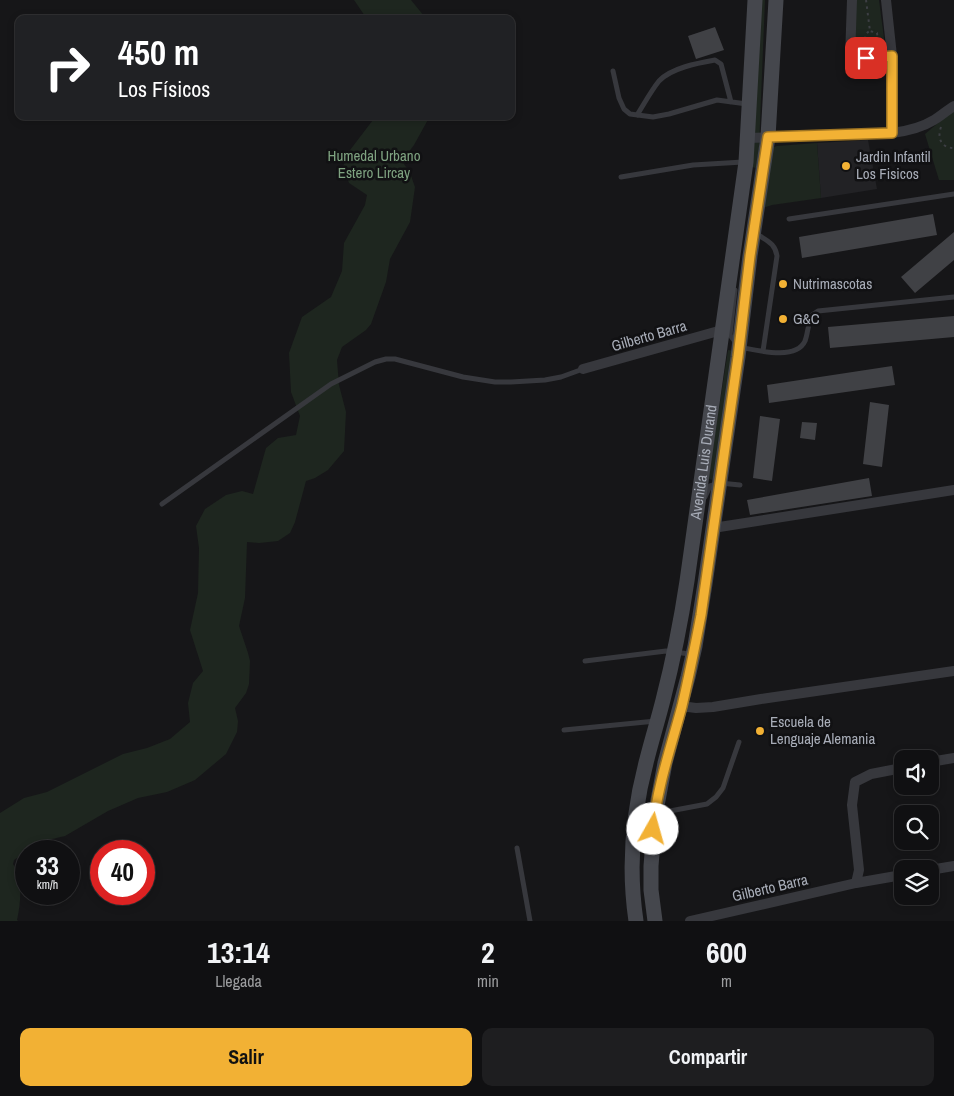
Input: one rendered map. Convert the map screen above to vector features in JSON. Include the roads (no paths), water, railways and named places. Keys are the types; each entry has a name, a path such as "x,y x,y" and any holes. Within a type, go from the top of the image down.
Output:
{"street":[{"name":"Avenida Luis Durand","path":"632,920 632,866 640,786 658,721 683,604 722,330 734,269 748,138 755,0"},
{"name":"Avenida Luis Durand","path":"655,921 651,890 654,816 665,763 682,706 701,615 768,137 776,0"},
{"path":"852,0 850,58 892,56"},
{"path":"886,0 892,56 892,133"},
{"path":"748,138 907,131 921,127 954,106"},
{"name":"Gilberto Barra","path":"583,369 722,330"},
{"path":"713,528 954,490"},
{"path":"682,706 713,708 954,671"},
{"path":"939,760 954,758"},
{"path":"856,883 859,870 852,805 855,782 871,774 894,770"},
{"path":"939,868 954,866"},
{"name":"Gilberto Barra","path":"690,921 856,883 894,876"}],"lane":[{"path":"636,115 660,81 673,71 715,60 721,64 731,102"},
{"path":"613,71 619,98 624,109 630,114 653,117 717,100 750,105"},
{"path":"621,177 693,165 746,162"},
{"path":"790,219 954,194"},
{"path":"754,232 771,244 777,256 763,351"},
{"path":"736,283 730,335 739,347 763,351 790,352 799,348 805,341 812,315 818,311 954,297"},
{"path":"162,504 331,384 375,362 395,359 463,377 511,382 545,380 561,377 583,369"},
{"path":"704,502 710,486 720,483 740,485"},
{"path":"694,532 701,526 703,510"},
{"path":"585,661 666,651 693,654"},
{"path":"564,730 651,720 658,721"},
{"path":"654,816 706,804 716,797 723,788 739,742"},
{"path":"517,848 530,921"}],"place":[{"name":"Jardin Infantil Los Fisicos","path":"846,166"},
{"name":"Nutrimascotas","path":"783,284"},
{"name":"G&C","path":"783,319"},
{"name":"Escuela de Lenguaje Alemania","path":"760,731"}],"park label":[{"name":"Humedal Urbano Estero Lircay","path":"374,164"}]}
